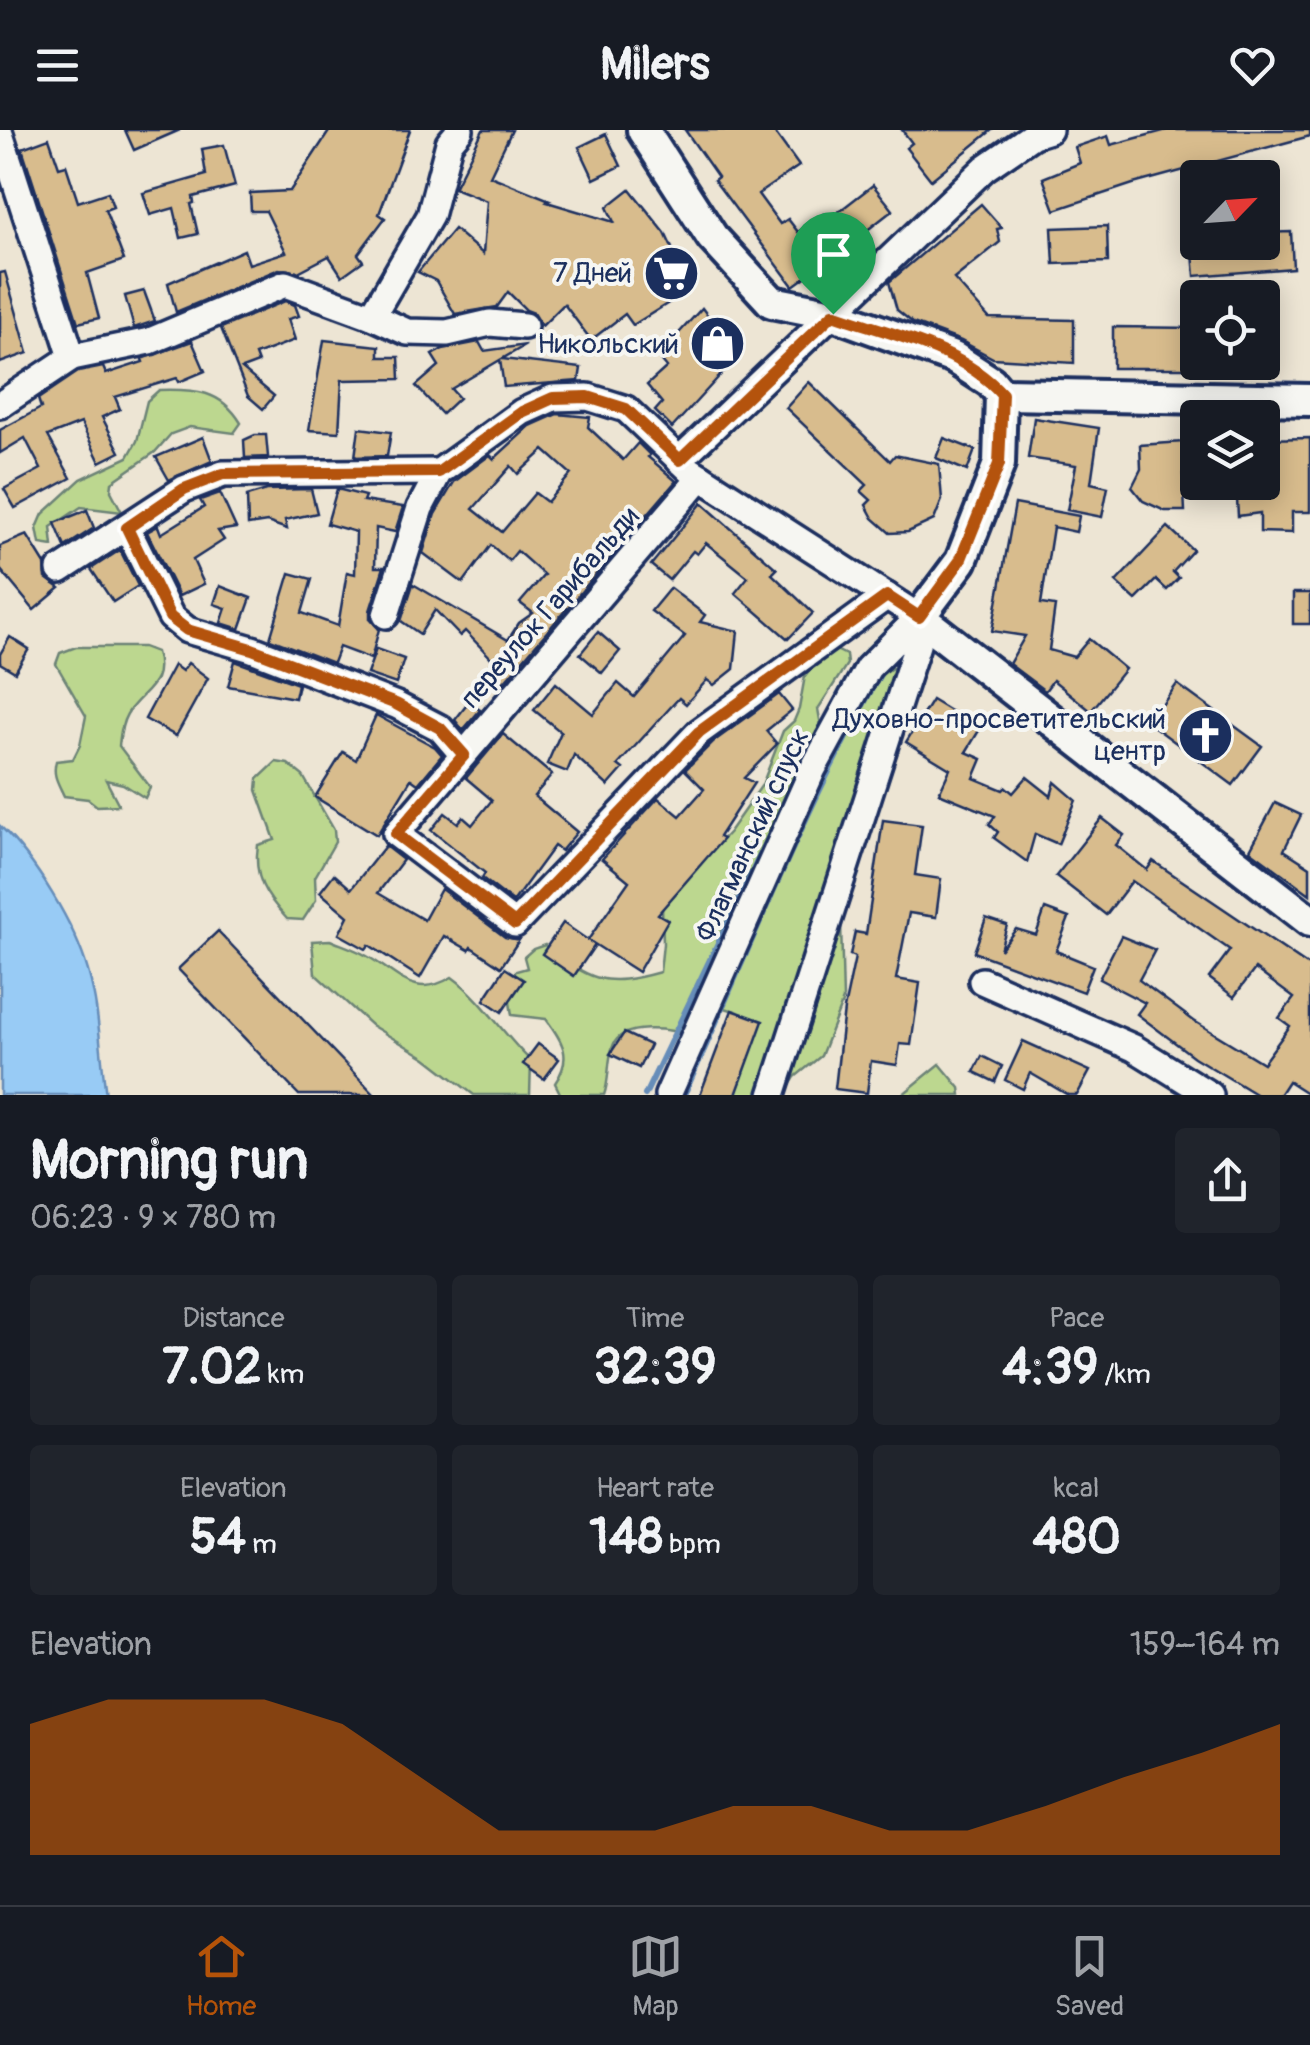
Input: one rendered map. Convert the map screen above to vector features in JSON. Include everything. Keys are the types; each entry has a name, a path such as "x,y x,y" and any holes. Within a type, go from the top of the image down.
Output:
{"street":[{"path":"372,316 430,216 448,144 460,130"},
{"path":"643,130 712,237 772,302 833,314 954,358 1002,394 999,464 960,561 919,617 917,644 772,1095"},
{"path":"833,314 985,168 1033,135 1049,130"},
{"path":"0,134 72,357"},
{"path":"0,405 72,357 150,342 285,284 408,332 447,333 490,322 524,326"},
{"name":"переулок Гарибальди","path":"833,314 690,469 464,755 396,834 515,924 699,732 887,596"},
{"path":"1002,394 1310,400"},
{"path":"386,615 420,508 439,472 522,412 553,398 588,397 626,409 690,469 919,617 1310,921"},
{"path":"60,570 184,489 223,474 439,472"},
{"path":"127,528 170,617 187,630 252,649 396,704 440,728 464,755"},
{"name":"Флагманский спуск","path":"668,1095 813,768 868,668 919,617"},
{"path":"982,981 1134,1048 1210,1095"}],"green space":[{"path":"159,390 184,390 216,398 241,423 234,433 190,427 171,434 155,452 112,482 111,491 122,512 81,507 51,527 53,546 40,544 37,528 43,514 81,479 128,457 137,441 147,401"},
{"path":"76,647 143,647 156,652 158,673 127,714 119,746 150,787 145,798 123,784 106,780 119,805 97,806 88,799 64,796 58,783 56,761 73,759 86,716 56,664 60,653"},
{"path":"836,650 846,655 847,664 818,709 822,731 780,823 741,882 723,924 712,972 697,988 700,997 689,1035 659,1030 626,1033 613,1046 604,1095 561,1095 555,1083 564,1065 561,1043 546,1019 512,1015 507,983 516,971 527,968 524,957 545,945 574,967 598,978 624,980 660,972 662,904 729,832 762,785 783,731 794,721 799,709 805,676 825,651"},
{"path":"892,668 908,673 841,921 843,1000 821,1056 795,1077 784,1095 730,1095 738,1012 718,1006 772,881 861,701 878,677"},
{"path":"276,762 288,764 303,776 334,830 335,842 315,877 316,900 303,920 287,919 279,910 262,885 257,867 258,845 275,840 257,790 258,779"},
{"path":"330,940 362,954 407,982 427,986 452,977 474,996 531,1061 530,1095 474,1095 426,1058 371,1025 315,974 312,941"},
{"path":"940,1064 960,1088 961,1095 902,1095"}],"water":[{"path":"0,826 40,874 82,953 95,1001 106,1095 0,1095"}],"building":[{"path":"125,130 180,130 134,150"},
{"path":"330,130 410,130 379,214 385,218 358,254 363,261 342,276 329,256 298,272 279,269 176,312 168,283 244,250 249,264 286,252 266,211 251,211 250,193 290,191"},
{"path":"483,130 512,130 490,176 550,200 547,202 614,222 607,207 630,189 665,233 691,289 633,325 625,314 591,340 564,304 542,326 534,313 508,292 497,307 455,314 436,281 418,272 454,229 483,254 487,201 454,188"},
{"path":"685,130 773,130 799,166 758,194 780,224 788,219 798,232 824,214 828,220 873,185 893,210 847,246 851,251 829,267 826,262 793,286 714,180 718,177"},
{"path":"902,130 992,130 931,180 906,148 912,143"},
{"path":"1167,130 1310,130 1310,136 1222,160 1180,160 1180,171 1055,210 1043,178 1080,163 1075,147 1108,136 1111,145"},
{"path":"606,134 621,166 594,179 579,147"},
{"path":"49,138 59,167 66,165 78,202 108,192 113,207 105,210 124,260 87,273 99,318 78,323 22,148"},
{"path":"224,145 235,186 193,197 198,234 181,238 174,208 150,215 143,193 206,175 202,149"},
{"path":"981,204 1002,228 997,229 1000,242 954,279 989,318 1074,320 1074,363 993,358 913,323 897,310 889,282"},
{"path":"1107,226 1108,262 1054,264 1052,228"},
{"path":"1280,232 1291,232 1293,268 1195,276 1194,260 1280,260"},
{"path":"5,272 28,353 0,363 0,273"},
{"path":"144,291 155,321 134,328 125,296"},
{"path":"285,301 295,305 299,316 288,319 295,340 255,355 258,363 242,369 274,396 263,409 248,396 221,328"},
{"path":"702,308 738,356 672,428 655,411 662,403 647,385 667,367 658,356"},
{"path":"1113,327 1180,328 1180,368 1113,368"},
{"path":"324,340 379,346 379,357 399,357 400,379 342,380 339,432 309,430"},
{"path":"192,341 205,371 179,382 177,378 115,397 120,409 102,417 120,452 100,462 81,423 48,436 71,478 15,508 4,489 41,469 25,438 0,453 0,430 41,408 38,399 78,372 103,367 106,374"},
{"path":"479,342 484,351 526,345 502,359 581,368 579,381 504,387 500,360 451,389 459,398 442,414 416,386 439,366 432,355"},
{"path":"809,382 890,461 895,455 939,464 942,500 934,520 908,532 890,533 873,518 866,505 871,500 861,491 867,485 786,408"},
{"path":"557,414 590,417 588,427 623,460 638,443 676,481 503,683 488,667 494,661 465,631 460,636 435,610 420,634 401,621 413,584 508,640 519,623 533,613 520,603 544,575 517,551 509,561 491,545 463,583 423,553 435,514 454,482 490,455 494,459 530,426","holes":["544,450 571,474 547,502 535,493 502,532 473,509 511,466 518,474"]},
{"path":"1034,418 1099,428 1091,483 1108,487 1102,517 1067,510 1076,465 1028,458"},
{"path":"359,428 391,432 387,456 355,457"},
{"path":"266,435 268,457 245,458 244,440"},
{"path":"203,437 212,461 169,480 156,457"},
{"path":"944,438 975,450 967,471 936,458"},
{"path":"1310,438 1310,512 1292,512 1292,533 1260,532 1260,513 1238,516 1237,500 1280,500 1280,439"},
{"path":"1180,442 1180,500 1184,500 1185,511 1165,511 1143,501 1132,487 1141,469 1140,445"},
{"path":"311,489 317,513 285,520 287,529 267,522 248,525 247,496 267,490"},
{"path":"337,489 365,496 363,501 403,507 395,532 376,528 375,567 384,567 370,611 370,619 379,629 371,659 339,647 333,663 270,639 290,573 312,579 302,613 338,626 347,572 355,574 356,532 327,524"},
{"path":"220,493 236,528 218,531 224,540 193,560 204,584 179,596 147,532 158,526 161,534 204,507 200,500"},
{"path":"702,503 777,569 772,574 813,613 788,639 735,593 748,577 706,543 697,554 693,551 669,580 651,565"},
{"path":"1015,504 1079,516 1076,532 1053,527 1041,604 1055,606 1049,650 1074,657 1089,639 1125,669 1091,711 1053,680 1045,691 1009,664 1025,636 992,631"},
{"path":"87,510 94,528 65,547 55,523"},
{"path":"1168,527 1193,550 1173,572 1179,578 1167,590 1156,580 1136,600 1116,582"},
{"path":"27,535 45,564 46,578 60,588 34,610 0,569 0,546"},
{"path":"120,550 138,586 113,602 91,569"},
{"path":"220,586 251,598 240,629 221,623 226,608 214,604"},
{"path":"670,588 705,615 700,622 738,631 734,669 714,685 707,680 686,704 679,698 618,765 623,769 608,786 574,755 567,772 547,764 561,732 534,710 556,683 593,714 618,683 634,697 685,636 651,611"},
{"path":"1293,593 1310,593 1310,624 1293,624"},
{"path":"598,632 620,651 602,673 580,654"},
{"path":"10,637 29,649 15,672 0,663 0,654"},
{"path":"376,649 404,659 396,684 367,674"},
{"path":"235,661 298,684 295,698 228,686"},
{"path":"188,663 208,678 176,736 145,719 174,665 182,671"},
{"name":"Духовно-просветительский центр","path":"1177,684 1262,746 1233,785 1149,723"},
{"path":"779,694 792,710 766,731 777,744 744,778 754,783 719,837 723,839 658,914 668,920 638,972 588,940 629,881 602,859 658,798 680,816 704,789 685,770 713,742"},
{"path":"932,700 980,729 966,752 982,759 974,778 1003,790 1006,787 1013,793 1027,777 1051,796 1055,782 1076,800 1058,844 1035,834 1027,862 994,838 998,832 989,824 995,816 939,793 950,769 906,742"},
{"path":"469,702 480,710 463,730 455,720"},
{"path":"376,715 435,747 442,755 418,784 411,779 377,835 315,797 343,752 356,760"},
{"path":"503,734 552,775 534,796 577,832 561,851 554,846 513,902 482,878 485,873 431,830 445,813 458,823 463,817 472,825 492,800 466,778"},
{"path":"1275,803 1301,815 1284,850 1310,867 1310,894 1250,850"},
{"path":"1102,818 1124,835 1116,845 1147,870 1153,861 1310,967 1310,1095 1288,1081 1279,1095 1257,1095 1194,1057 1137,1014 1145,1003 1099,979 1121,936 1155,950 1139,980 1194,1021 1263,1063 1290,1026 1279,1018 1294,998 1255,969 1234,997 1209,978 1230,950 1132,881 1106,915 1056,876"},
{"path":"883,820 922,825 915,875 941,879 936,917 909,913 896,979 920,983 911,1045 900,1044 897,1065 871,1061 867,1093 835,1089 844,1009 855,957 850,955 855,932 866,934"},
{"path":"385,846 403,860 378,893 424,920 441,889 505,937 519,940 501,967 471,947 469,950 444,936 420,978 369,945 366,949 339,934 348,916 320,892 334,874 351,889"},
{"path":"1045,909 1069,918 1056,951 1093,966 1083,992 974,952 986,918 1007,925 1000,950 1016,929 1036,935"},
{"path":"563,923 595,945 574,976 542,954"},
{"path":"218,931 375,1095 299,1095 178,969"},
{"path":"505,968 524,980 502,1012 484,1000"},
{"path":"732,1010 763,1021 736,1095 700,1095"},
{"path":"624,1033 650,1045 639,1068 610,1054"},
{"path":"1023,1041 1090,1071 1077,1095 1068,1095 1030,1073 1023,1089 1005,1080"},
{"path":"538,1044 559,1059 544,1079 523,1064"},
{"path":"982,1056 1002,1066 995,1082 974,1072"}],"waterway":[{"path":"684,1095 802,827 882,671"},
{"path":"826,720 843,686"},
{"path":"645,1095 787,799"}],"place":[{"name":"7 Дней","path":"671,273"},
{"name":"Никольский","path":"718,344"},
{"name":"Духовно-просветительский центр","path":"1205,735"}],"route":[{"path":"833,314 954,358 1002,394 999,464 960,561 919,617 887,596 699,732 515,924 396,834 464,755 440,728 396,704 252,649 187,630 170,617 127,528 184,489 223,474 439,472 522,412 553,398 588,397 626,409 680,460 833,314"}]}
